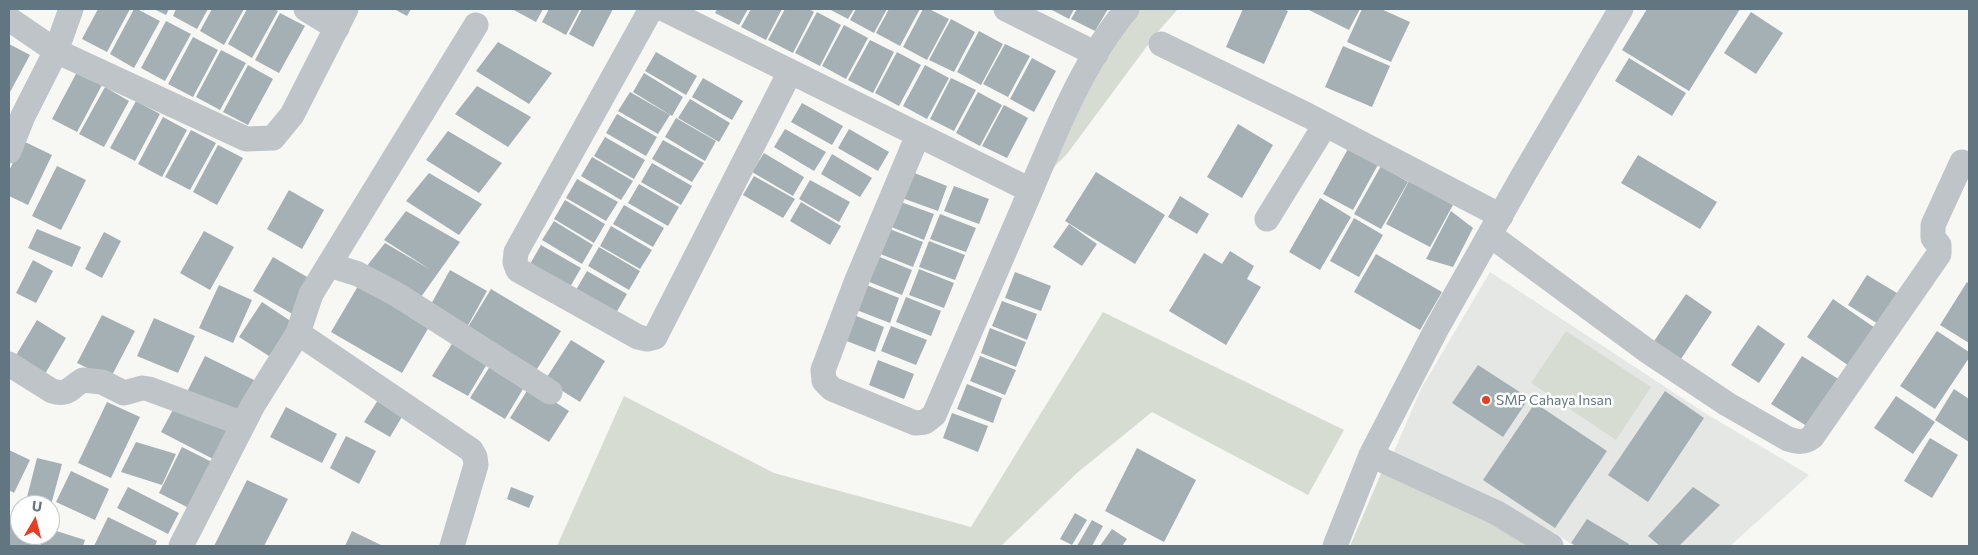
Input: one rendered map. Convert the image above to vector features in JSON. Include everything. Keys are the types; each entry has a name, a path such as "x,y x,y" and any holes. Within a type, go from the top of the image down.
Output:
{"street":[{"path":"9,150 23,116 56,51 71,9"},
{"path":"9,19 56,51 246,139 272,138 292,115 341,18 306,9"},
{"path":"650,9 516,252 515,262 518,270 638,337 647,339 655,336 790,72"},
{"path":"664,9 1030,190"},
{"path":"1006,9 1096,54"},
{"path":"918,135 857,280 823,370 824,381 832,389 915,423 925,422 934,415 1049,143 1096,54 1112,27 1128,9"},
{"path":"1335,546 1371,456 1438,326 1621,9"},
{"path":"181,546 253,405 298,333 312,294 476,25"},
{"path":"1162,44 1325,125 1495,226 1646,350 1727,404 1788,439 1797,442 1806,441 1812,437 1939,254 1939,244 1933,238 1933,225 1962,162"},
{"path":"1267,219 1325,125"},
{"path":"330,265 358,274 396,294 550,392"},
{"path":"298,333 471,450 476,464 452,546"},
{"path":"9,364 52,391 66,392 84,380 102,382 124,393 142,388 149,389 244,424"},
{"path":"1371,456 1497,513 1551,546"}],"shaded area":[{"path":"1127,9 1178,9 1156,34 1067,154 1031,190"},
{"name":"SMP Cahaya Insan","path":"1490,272 1705,413 1809,475 1730,546 1574,546 1555,533 1494,506 1392,456 1422,387"},
{"path":"1103,312 1344,430 1308,495 1152,412 1077,473 1001,546 557,546 624,396 774,473 971,527"},
{"path":"1566,331 1651,387 1616,440 1531,383"},
{"path":"1383,469 1545,546 1350,546"}],"building":[{"path":"98,9 130,9 107,52 82,39"},
{"path":"134,9 160,21 134,68 110,54"},
{"path":"154,9 169,9 166,15"},
{"path":"176,9 208,9 197,29 173,16"},
{"path":"212,9 244,9 224,45 200,31"},
{"path":"247,9 274,9 278,11 252,58 228,44"},
{"path":"394,9 411,9 407,16"},
{"path":"512,9 543,9 536,22"},
{"path":"549,9 580,9 566,35 542,22"},
{"path":"582,9 613,9 593,47 569,34"},
{"path":"717,9 748,9 739,25 715,13"},
{"path":"751,9 782,9 766,40 741,27"},
{"path":"785,9 809,9 814,12 793,53 768,40"},
{"path":"829,9 854,9 848,19"},
{"path":"856,9 887,9 874,33 850,20"},
{"path":"889,9 920,9 900,46 876,33"},
{"path":"923,9 929,9 949,19 927,60 903,47"},
{"path":"1050,9 1074,9 1069,19"},
{"path":"1077,9 1108,9 1095,31 1071,19"},
{"path":"1243,9 1284,9 1288,11 1264,64 1226,47"},
{"path":"1307,9 1360,9 1349,30"},
{"path":"1362,9 1381,9 1410,22 1391,62 1347,42"},
{"path":"1647,9 1740,9 1689,91 1622,50"},
{"path":"817,12 841,25 820,66 795,53"},
{"path":"1751,12 1783,33 1756,74 1724,53"},
{"path":"280,13 305,26 279,73 255,60"},
{"path":"951,19 975,32 954,72 929,60"},
{"path":"166,21 191,34 165,81 141,68"},
{"path":"844,25 868,38 846,79 822,66"},
{"path":"979,31 1003,44 981,85 957,72"},
{"path":"193,37 218,50 193,97 168,84"},
{"path":"870,40 894,52 873,93 848,80"},
{"path":"498,42 552,73 529,104 476,71"},
{"path":"9,44 30,55 9,94"},
{"path":"1005,44 1030,56 1008,97 983,84"},
{"path":"1343,46 1390,66 1372,107 1325,87"},
{"path":"221,50 246,63 220,110 196,97"},
{"path":"656,52 697,76 686,95 645,71"},
{"path":"897,52 921,65 899,106 875,93"},
{"path":"1032,58 1056,71 1034,112 1010,99"},
{"path":"1629,58 1686,93 1672,116 1615,81"},
{"path":"248,65 273,79 248,125 223,112"},
{"path":"925,65 949,78 927,119 903,106"},
{"path":"77,72 102,85 77,132 52,119"},
{"path":"644,73 683,97 672,116 633,92"},
{"path":"703,78 743,101 732,120 692,97"},
{"path":"951,78 976,90 954,131 930,119"},
{"path":"477,86 531,117 508,147 455,114"},
{"path":"105,87 129,101 104,147 79,134"},
{"path":"630,92 670,115 658,134 618,111"},
{"path":"978,92 1002,105 980,146 956,133"},
{"path":"690,99 730,123 719,142 678,118"},
{"path":"136,101 160,114 135,161 110,148"},
{"path":"802,103 843,126 832,145 791,122"},
{"path":"1004,105 1028,118 1007,158 982,146"},
{"path":"617,114 657,137 646,156 606,133"},
{"path":"163,117 187,130 162,177 138,164"},
{"path":"676,118 716,141 705,161 665,137"},
{"path":"1238,124 1273,145 1242,198 1207,177"},
{"path":"785,129 826,152 814,171 774,147"},
{"path":"849,129 889,152 878,171 838,148"},
{"path":"191,130 216,143 190,190 165,177"},
{"path":"448,131 502,163 479,193 426,160"},
{"path":"605,137 645,160 634,179 594,156"},
{"path":"663,140 704,163 692,182 652,159"},
{"path":"23,141 52,155 28,205 9,196 9,171"},
{"path":"218,145 243,158 217,205 193,192"},
{"path":"1349,147 1379,163 1353,210 1323,194"},
{"path":"764,153 804,177 793,196 752,172"},
{"path":"832,154 872,178 860,197 821,174"},
{"path":"1638,155 1717,202 1700,229 1621,183"},
{"path":"592,157 633,181 621,200 581,176"},
{"path":"652,163 692,186 681,205 641,182"},
{"path":"57,166 86,180 61,230 32,216"},
{"path":"1381,166 1408,182 1381,229 1354,214"},
{"path":"912,172 947,186 938,211 902,198"},
{"path":"1096,172 1165,215 1135,264 1065,221"},
{"path":"429,173 482,204 459,235 406,201"},
{"path":"754,176 795,199 783,218 743,195"},
{"path":"577,179 618,202 606,221 566,198"},
{"path":"810,180 850,202 839,222 799,199"},
{"path":"1409,181 1453,205 1430,247 1386,224"},
{"path":"639,184 679,207 668,226 628,203"},
{"path":"954,186 989,199 979,224 944,211"},
{"path":"289,190 324,210 302,249 267,229"},
{"path":"1180,196 1209,214 1197,234 1168,217"},
{"path":"1320,198 1351,217 1320,270 1289,252"},
{"path":"565,200 605,224 594,243 554,219"},
{"path":"898,201 934,214 924,240 889,226"},
{"path":"801,202 841,226 830,245 790,221"},
{"path":"624,205 664,228 653,247 613,224"},
{"path":"406,211 460,242 416,304 363,271 385,243 431,270 384,240"},
{"path":"1451,211 1473,228 1453,267 1426,259"},
{"path":"940,214 976,228 966,252 930,239"},
{"path":"1354,218 1383,235 1359,277 1330,261"},
{"path":"554,221 593,245 582,264 542,240"},
{"path":"1069,224 1097,244 1082,266 1053,247"},
{"path":"611,226 652,250 640,269 600,246"},
{"path":"887,228 923,242 913,267 878,253"},
{"path":"37,229 81,247 72,267 28,248"},
{"path":"204,231 234,247 210,290 180,273"},
{"path":"104,232 121,241 102,278 85,269"},
{"path":"929,241 965,255 955,280 919,267"},
{"path":"541,245 581,268 570,287 530,264"},
{"path":"599,247 640,271 629,290 588,266"},
{"path":"1230,251 1254,266 1247,279 1261,287 1226,345 1169,311 1204,253 1222,264"},
{"path":"1376,254 1442,292 1420,330 1354,292"},
{"path":"877,256 912,270 902,295 867,281"},
{"path":"273,257 314,281 294,315 253,291"},
{"path":"33,260 53,271 36,303 16,293"},
{"path":"919,269 954,283 944,308 909,295"},
{"path":"450,270 487,291 467,327 430,306"},
{"path":"587,271 627,294 616,313 576,290"},
{"path":"1015,272 1051,286 1041,311 1005,298"},
{"path":"1867,275 1902,296 1883,327 1848,305"},
{"path":"1967,282 1969,284 1969,343 1940,325"},
{"path":"864,284 899,298 890,323 854,309"},
{"path":"219,285 252,300 233,343 199,328"},
{"path":"358,286 429,327 402,373 331,332"},
{"path":"491,289 561,331 537,369 468,327"},
{"path":"1686,294 1712,312 1677,365 1650,347"},
{"path":"906,297 941,311 931,336 896,322"},
{"path":"1833,299 1878,330 1852,368 1807,337"},
{"path":"1002,301 1037,314 1027,340 992,326"},
{"path":"262,302 298,326 277,361 239,337"},
{"path":"849,313 884,327 875,352 839,338"},
{"path":"102,315 135,331 110,379 77,363"},
{"path":"154,318 195,336 178,373 137,356"},
{"path":"37,320 66,338 42,379 12,362"},
{"path":"1758,325 1785,344 1759,383 1731,365"},
{"path":"891,326 927,340 916,365 881,351"},
{"path":"990,328 1026,342 1016,367 981,353"},
{"path":"1937,331 1969,352 1969,358 1935,409 1900,386"},
{"path":"455,339 490,359 468,396 432,376"},
{"path":"571,340 605,361 580,402 545,380"},
{"path":"205,356 254,380 236,416 187,392"},
{"path":"980,356 1016,370 1005,395 970,381"},
{"path":"1802,356 1840,380 1810,428 1771,404"},
{"path":"878,360 914,374 904,399 869,385"},
{"path":"492,363 526,384 505,419 470,398"},
{"path":"1478,365 1529,398 1503,437 1452,403"},
{"path":"967,384 1002,398 993,423 957,409"},
{"path":"530,386 569,411 549,442 510,418"},
{"path":"1954,389 1969,399 1969,442 1935,420"},
{"path":"1665,391 1704,418 1648,502 1608,475"},
{"path":"1896,396 1935,422 1913,454 1874,428"},
{"path":"378,400 403,415 390,437 364,422"},
{"path":"107,402 140,417 111,478 78,463"},
{"path":"1535,403 1607,451 1555,528 1483,480"},
{"path":"176,404 232,432 217,461 161,432"},
{"path":"286,407 337,434 322,463 270,437"},
{"path":"952,413 988,426 978,452 943,438"},
{"path":"346,436 376,451 359,484 330,468"},
{"path":"1930,438 1958,455 1932,498 1904,481"},
{"path":"136,442 176,454 162,485 121,472"},
{"path":"182,447 218,465 195,511 159,493"},
{"path":"1137,448 1196,480 1164,542 1105,511"},
{"path":"9,450 30,460 14,493 9,490"},
{"path":"37,458 62,464 54,495 28,495"},
{"path":"71,471 109,489 95,520 60,504 59,495"},
{"path":"247,480 288,499 264,546 214,546"},
{"path":"128,487 179,513 168,534 117,508"},
{"path":"511,487 534,496 529,508 507,499"},
{"path":"1693,487 1720,505 1679,546 1660,546 1648,536"},
{"path":"1075,513 1087,520 1072,545 1060,539"},
{"path":"9,516 10,545 35,545 9,546"},
{"path":"108,517 157,541 155,546 94,546"},
{"path":"1587,519 1629,544 1628,546 1576,546 1571,543"},
{"path":"1092,520 1103,526 1092,546 1077,546"},
{"path":"1112,529 1127,539 1122,546 1100,546"},
{"path":"352,531 383,546 345,546"},
{"path":"60,532 85,540 83,546 40,546 60,545"}],"place":[{"name":"SMP Cahaya Insan","path":"1486,400"}]}
